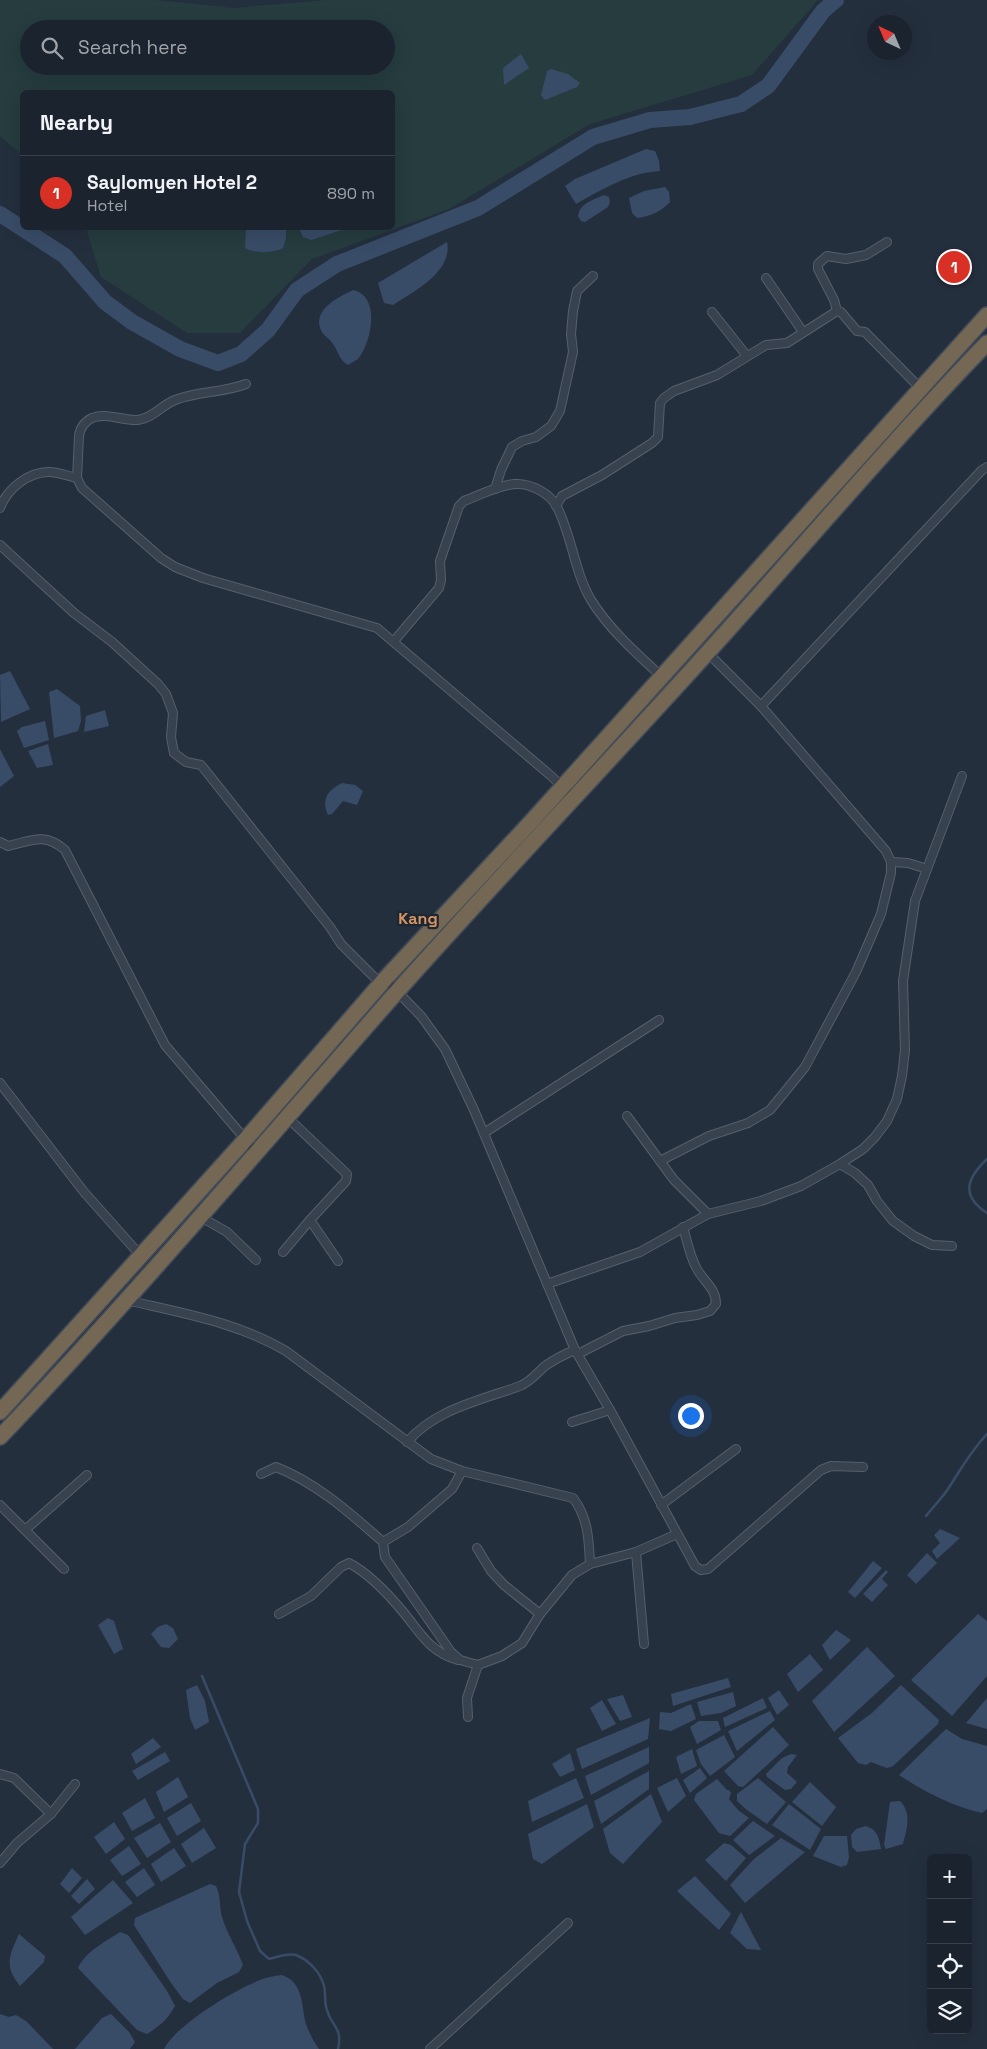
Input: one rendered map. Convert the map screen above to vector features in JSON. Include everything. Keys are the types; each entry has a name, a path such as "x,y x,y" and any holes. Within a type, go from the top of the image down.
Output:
{"highway":[{"path":"0,1412 246,1139 383,982 561,788 987,315"},
{"path":"0,1438 257,1153 398,991 707,652 929,403 987,343"},
{"path":"852,464 864,476"}],"street":[{"path":"886,242 866,255 846,259 827,256 818,264 818,269 837,310 841,312 857,331 865,332 920,388"},
{"path":"495,489 500,470 512,447 522,441 536,437 551,426 560,411 573,352 571,334 577,290 594,276"},
{"path":"766,278 803,332"},
{"path":"556,506 562,496 629,459 658,437 660,403 674,391 717,375 766,345 787,343 837,310"},
{"path":"712,312 747,356"},
{"path":"246,384 231,390 177,399 155,413 137,420 100,416 87,421 80,430 77,478 82,488 146,546 175,567 203,578 371,625 394,641 550,775 561,788 574,798"},
{"path":"761,706 975,477 987,467"},
{"path":"0,508 8,492 33,475 49,472 77,478"},
{"path":"394,641 439,588 441,580 440,561 459,506 464,501 495,489 515,484 533,487 548,496 556,506 581,580 592,600 624,642 661,676"},
{"path":"0,545 74,613 112,642 158,684 166,694 173,713 171,737 174,752 186,762 201,766 342,944 383,982 398,991 421,1016 445,1049 484,1133 577,1352 695,1566 701,1570 708,1568 821,1470 831,1466 863,1468"},
{"path":"660,1161 709,1136 748,1123 770,1110 805,1067 856,972 881,914 888,888 891,862 886,851 761,706 707,652"},
{"path":"548,1284 640,1252 708,1214 761,1201 801,1186 863,1149 875,1137 886,1121 897,1099 905,1050 903,982 915,901 962,776"},
{"path":"0,842 8,846 34,839 50,840 65,850 165,1045 257,1153"},
{"path":"891,862 908,863 927,868"},
{"path":"484,1133 659,1020"},
{"path":"0,1083 84,1192 140,1255"},
{"path":"627,1116 674,1180 708,1214"},
{"path":"283,1252 346,1181 347,1174 287,1117"},
{"path":"840,1164 855,1173 868,1185 877,1201 893,1221 932,1245 952,1246"},
{"path":"199,1216 227,1232 256,1260"},
{"path":"310,1220 338,1261"},
{"path":"407,1442 417,1430 434,1418 463,1404 519,1386 534,1379 544,1367 559,1357 577,1352 623,1331 710,1311 716,1304 716,1296 698,1270 683,1227"},
{"path":"126,1300 234,1326 263,1338 286,1351 432,1459 462,1471 573,1498 581,1508 586,1525 590,1564"},
{"path":"572,1422 610,1410"},
{"path":"661,1505 736,1449"},
{"path":"261,1474 276,1467 294,1474 345,1509 383,1542 385,1557 452,1652 460,1660"},
{"path":"383,1542 408,1527 452,1489 462,1471"},
{"path":"25,1530 87,1475"},
{"path":"0,1505 64,1568"},
{"path":"279,1614 311,1596 340,1567 349,1564 362,1570 402,1611 436,1651 478,1665 502,1656 522,1643 540,1614 572,1575 590,1564 636,1552 677,1534"},
{"path":"477,1548 490,1571 540,1614"},
{"path":"636,1552 644,1644"},
{"path":"468,1717 467,1698 470,1684 478,1665"},
{"path":"0,1774 14,1778 51,1814"},
{"path":"0,1863 18,1843 51,1814 75,1784"},
{"path":"430,2049 568,1923"}],"green space":[{"path":"0,0 156,0 234,8 326,0 818,0 752,75 590,124 449,209 395,229 395,90 20,90 20,153 0,136"},
{"path":"87,230 391,230 312,259 240,333 187,333 101,277"}],"water":[{"path":"521,54 529,68 504,85 503,68"},
{"path":"551,69 568,74 580,83 577,87 545,100 541,95 547,71"},
{"path":"646,149 655,151 660,171 627,178 576,204 565,186 575,179"},
{"path":"665,187 669,192 670,202 663,208 651,215 637,218 632,213 629,198 644,191"},
{"path":"604,195 609,197 608,207 585,222 581,221 578,216 581,208 588,202"},
{"path":"246,230 286,230 283,248 264,252 245,248"},
{"path":"300,230 342,230 311,240 303,237"},
{"path":"447,242 447,253 444,263 430,280 393,305 384,303 378,283"},
{"path":"353,290 362,294 368,301 371,310 371,320 370,331 363,351 358,359 348,365 342,360 319,324 320,317 328,305"},
{"path":"10,671 30,709 1,722 0,675"},
{"path":"57,689 80,706 81,721 78,731 54,738 49,692"},
{"path":"105,710 109,726 84,732 86,716"},
{"path":"45,721 49,740 24,748 17,731 22,727"},
{"path":"48,744 53,765 37,768 28,751"},
{"path":"0,749 14,776 0,787"},
{"path":"342,783 355,785 363,791 357,805 343,801 332,814 328,815 325,804 327,796"},
{"path":"940,1529 960,1538 937,1559 932,1551 940,1543 934,1535"},
{"path":"927,1553 937,1563 916,1584 907,1575"},
{"path":"873,1561 882,1568 855,1598 848,1592"},
{"path":"886,1570 888,1572 882,1579 888,1585 872,1602 863,1594"},
{"path":"978,1614 987,1621 987,1676 952,1716 911,1680"},
{"path":"108,1618 114,1621 123,1649 114,1654 98,1625"},
{"path":"166,1624 173,1628 178,1639 169,1648 161,1647 151,1634 158,1627"},
{"path":"836,1630 851,1640 830,1660 822,1645"},
{"path":"867,1647 895,1676 834,1732 812,1701"},
{"path":"810,1654 823,1670 798,1692 787,1674"},
{"path":"728,1678 731,1687 673,1706 671,1694"},
{"path":"197,1685 205,1701 209,1722 195,1730 190,1718 186,1690"},
{"path":"901,1685 939,1720 938,1724 893,1766 887,1768 871,1762 866,1765 858,1763 838,1738 872,1713"},
{"path":"779,1690 789,1705 777,1715 768,1698"},
{"path":"733,1692 736,1706 721,1713 701,1716 697,1702"},
{"path":"623,1695 632,1717 620,1721 607,1699"},
{"path":"763,1698 767,1708 725,1727 723,1718"},
{"path":"987,1698 987,1729 966,1723"},
{"path":"602,1700 616,1724 602,1731 590,1708"},
{"path":"691,1704 696,1719 671,1731 659,1729 660,1712 671,1713"},
{"path":"770,1711 775,1720 737,1751 728,1731"},
{"path":"650,1718 648,1739 582,1769 576,1749"},
{"path":"699,1721 718,1721 721,1730 697,1744 690,1727"},
{"path":"773,1727 789,1745 743,1787 738,1786 724,1771"},
{"path":"946,1729 962,1739 987,1746 987,1809 982,1813 939,1798 899,1775"},
{"path":"724,1735 735,1757 710,1776 701,1764 696,1750"},
{"path":"153,1738 161,1747 136,1764 131,1754"},
{"path":"649,1747 649,1763 591,1795 585,1776"},
{"path":"692,1749 697,1766 681,1774 676,1757"},
{"path":"165,1752 170,1761 138,1780 132,1771"},
{"path":"570,1753 575,1770 560,1777 552,1764"},
{"path":"791,1754 797,1755 788,1767 787,1773 797,1782 791,1789 785,1790 767,1777 766,1774 782,1758"},
{"path":"700,1768 707,1778 690,1793 683,1780"},
{"path":"649,1771 649,1789 601,1824 594,1801"},
{"path":"178,1777 188,1797 164,1812 156,1792"},
{"path":"576,1778 584,1798 532,1822 528,1801"},
{"path":"677,1778 686,1796 668,1812 657,1788"},
{"path":"758,1778 786,1802 767,1824 737,1801 737,1794"},
{"path":"717,1779 729,1790 731,1793 729,1799 738,1810 749,1818 730,1836 719,1833 694,1800 696,1794"},
{"path":"810,1782 836,1807 822,1826 792,1802"},
{"path":"651,1794 662,1822 623,1864 610,1853 603,1829"},
{"path":"145,1798 155,1818 132,1831 122,1813"},
{"path":"900,1801 904,1806 907,1816 907,1827 903,1844 886,1849 884,1845 890,1802"},
{"path":"191,1803 201,1821 177,1836 167,1818"},
{"path":"587,1804 594,1827 542,1864 533,1859 528,1834"},
{"path":"789,1804 821,1829 810,1850 772,1825"},
{"path":"753,1821 775,1836 749,1855 733,1840"},
{"path":"114,1822 125,1839 106,1854 94,1837"},
{"path":"160,1823 171,1842 147,1858 134,1838"},
{"path":"866,1826 875,1832 879,1838 881,1849 857,1852 852,1847 851,1835 856,1829"},
{"path":"204,1828 216,1848 192,1863 181,1844"},
{"path":"824,1836 847,1836 849,1857 847,1865 841,1867 813,1856"},
{"path":"781,1838 805,1852 745,1903 730,1885 754,1859"},
{"path":"724,1843 731,1845 746,1858 726,1881 705,1860"},
{"path":"129,1846 141,1864 122,1876 110,1860"},
{"path":"174,1848 186,1866 161,1882 151,1864"},
{"path":"72,1868 82,1878 69,1893 60,1884"},
{"path":"144,1868 155,1885 137,1897 125,1882"},
{"path":"695,1876 731,1914 719,1930 677,1891"},
{"path":"87,1879 95,1889 79,1904 71,1896"},
{"path":"113,1880 133,1903 85,1935 71,1917"},
{"path":"210,1884 216,1886 218,1890 224,1923 243,1965 239,1972 217,1983 190,2003 183,1999 171,1983 134,1925 135,1918"},
{"path":"741,1912 761,1950 747,1949 730,1933"},
{"path":"120,1932 128,1935 167,1991 175,2006 163,2022 147,2034 137,2030 78,1968 91,1952"},
{"path":"19,1934 45,1956 44,1962 20,1986 10,1967 11,1955"},
{"path":"282,1975 294,1983 298,1989 306,2024 319,2049 164,2049 180,2030 221,2000 260,1980"},
{"path":"0,2014 9,2017 16,2015 26,2021 53,2049 0,2049"},
{"path":"111,2014 129,2032 135,2042 130,2049 75,2049 102,2018"}],"waterway":[{"path":"25,230 65,256 105,302 132,322 180,349 218,363 241,354 268,330 297,290 337,264 478,208 593,137 650,120 690,117 741,104 768,86 823,11 836,0"},
{"path":"0,214 20,227"},
{"path":"987,1159 974,1173 969,1187 973,1200 987,1213"},
{"path":"926,1516 946,1492 971,1454 987,1434"},
{"path":"202,1676 258,1809 258,1823 245,1844 239,1892 247,1921 260,1951 269,1959 296,1955 310,1964 317,1972 324,1986 329,2016 338,2032 338,2049"}],"place":[{"name":"Saylomyen Hotel 2","path":"954,267"}],"district":[{"name":"Kang","path":"418,918"}]}
